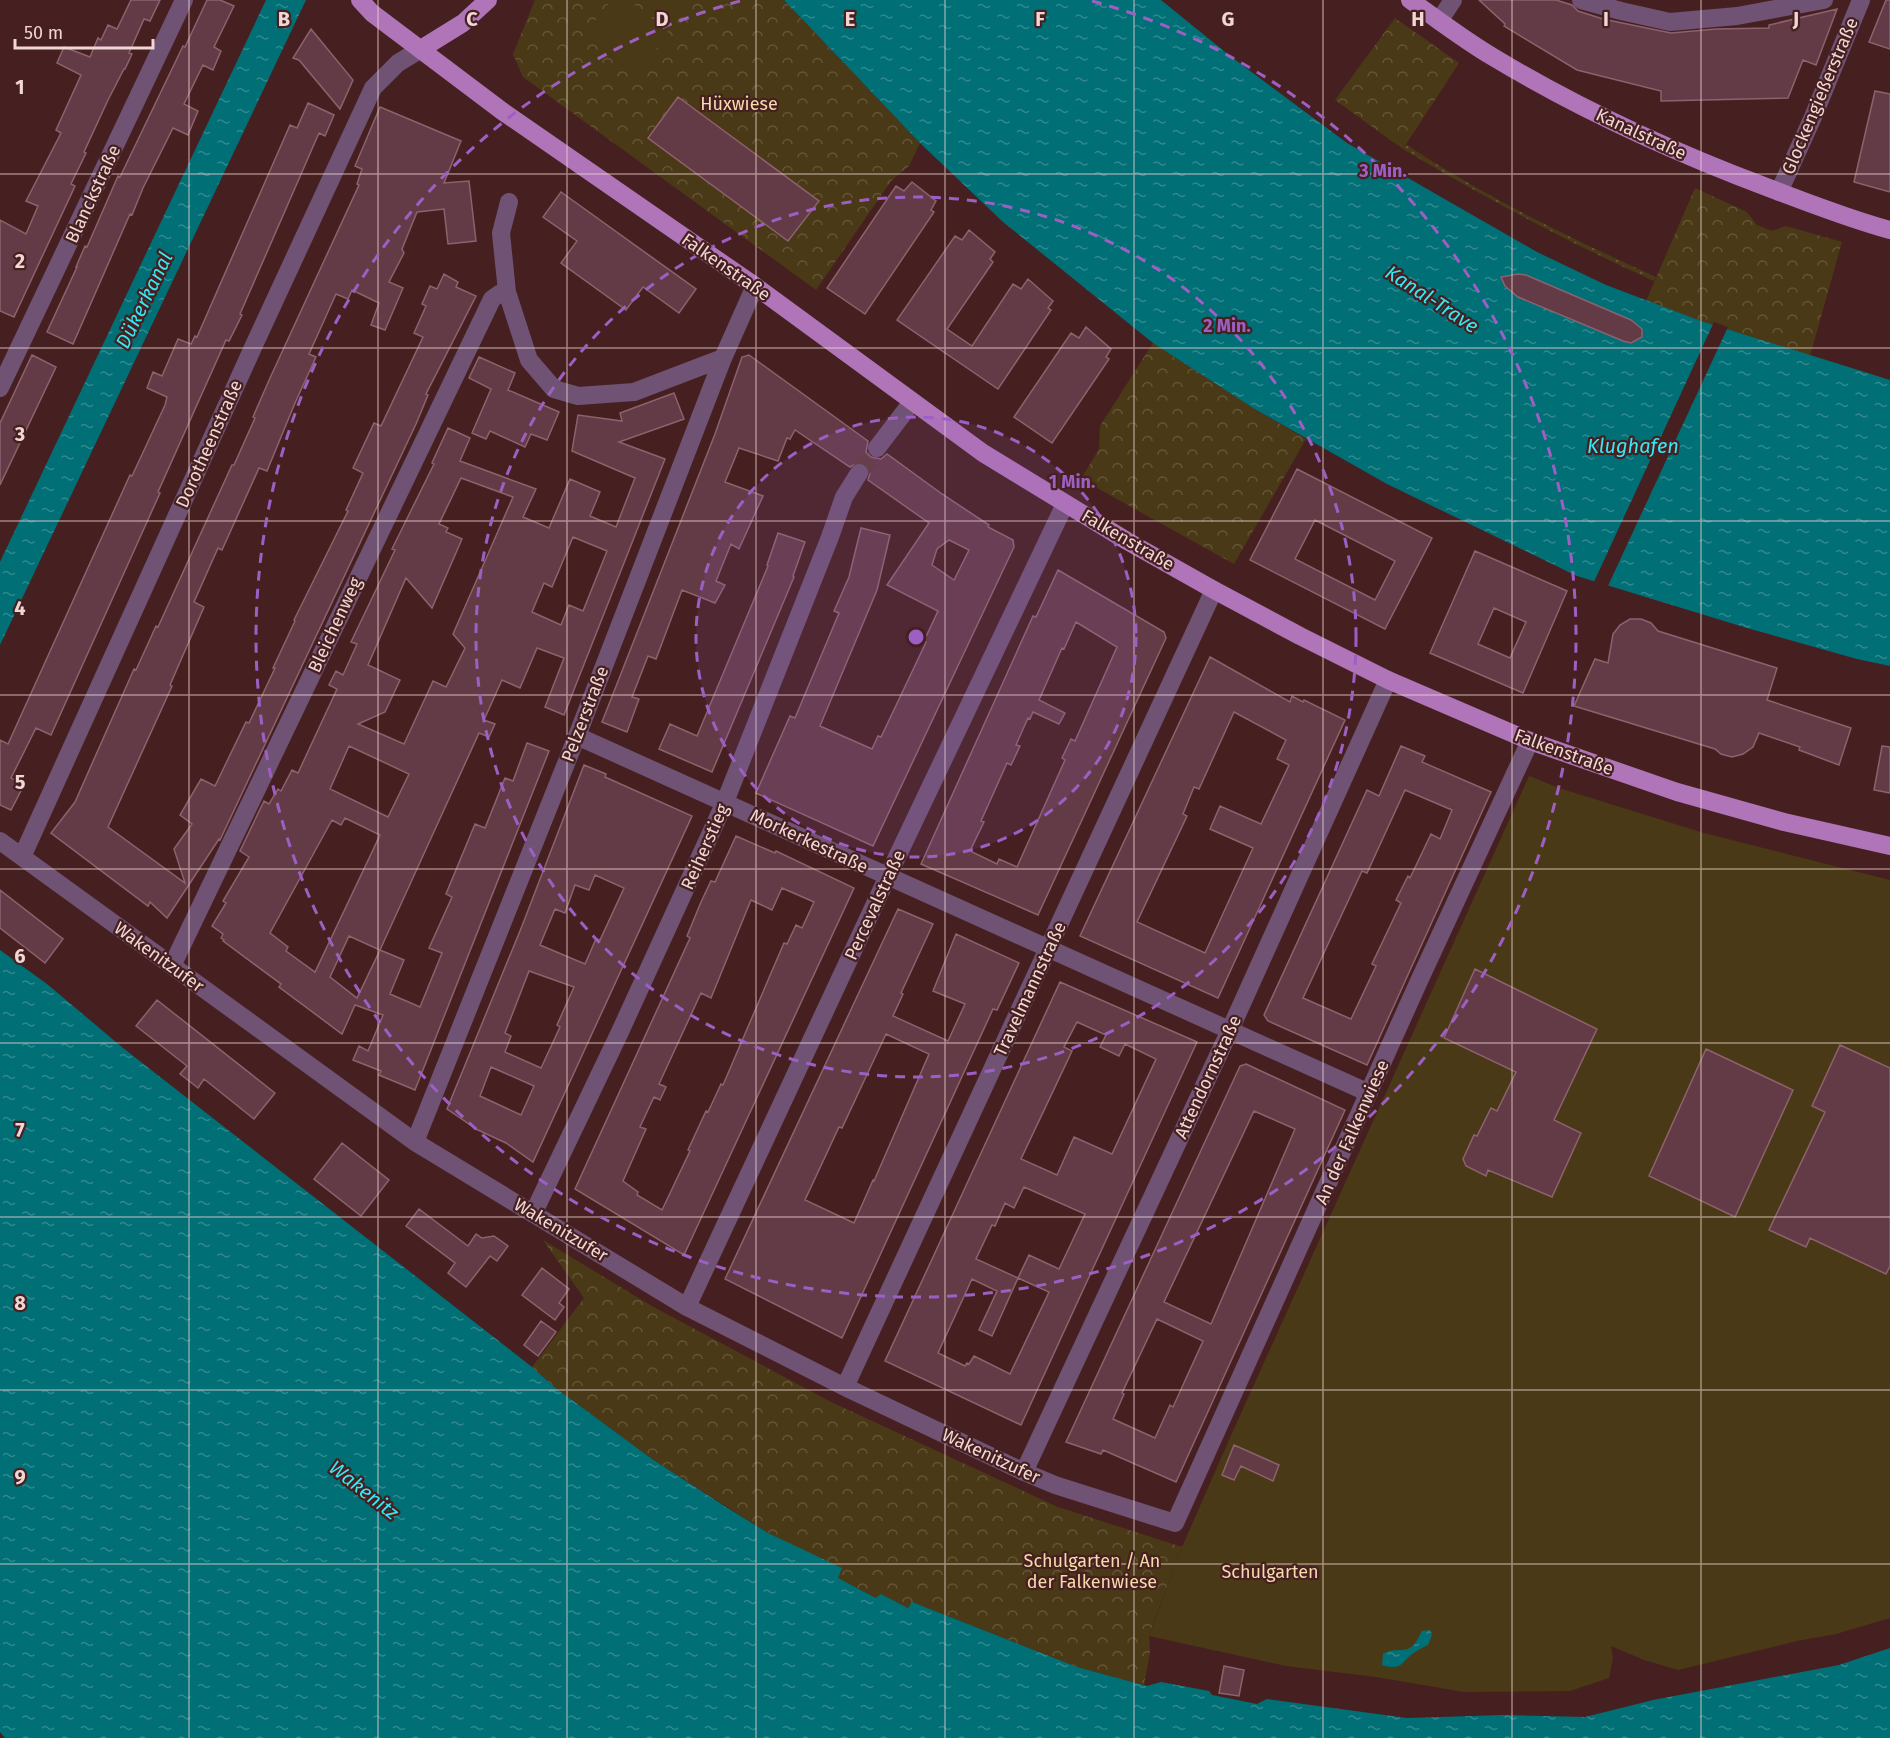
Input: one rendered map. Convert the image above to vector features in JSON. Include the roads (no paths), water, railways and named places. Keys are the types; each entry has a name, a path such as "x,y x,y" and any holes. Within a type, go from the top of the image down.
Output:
{"main road":[{"name":"Falkenstraße","path":"360,0 372,13 511,118 755,286 983,453 1065,504 1214,590 1388,680 1530,741 1677,792 1784,822 1890,846"},
{"path":"421,49 463,23 488,0"},
{"name":"Kanalstraße","path":"1410,0 1492,57 1566,99 1654,142 1835,213 1890,230"}],"street":[{"name":"Blanckstraße","path":"0,388 184,0"},
{"path":"1439,21 1453,0"},
{"path":"1581,0 1621,12 1670,22 1737,16 1824,0"},
{"name":"Glockengießerstraße","path":"1779,192 1813,117 1861,0"},
{"name":"Dorotheenstraße","path":"22,857 250,353 373,88 398,63 421,49"},
{"path":"509,202 501,233 507,292 529,360 554,389 578,396 633,392 723,358"},
{"name":"Pelzerstraße","path":"415,1142 577,736 723,358 755,286"},
{"name":"Bleichenweg","path":"172,966 492,299 507,292"},
{"path":"877,448 912,402"},
{"name":"Reiherstieg","path":"533,1214 619,1034 725,802 844,497 859,473"},
{"name":"Percevalstraße","path":"687,1307 1065,504"},
{"name":"Travelmannstraße","path":"845,1387 1214,590"},
{"name":"Attendornstraße","path":"1024,1473 1230,1030 1388,680"},
{"name":"Morkerkestraße","path":"577,736 887,878 1049,948 1370,1093"},
{"name":"An der Falkenwiese","path":"1175,1523 1419,981 1530,741"},
{"name":"Wakenitzufer","path":"0,841 415,1142 687,1307 845,1387 1024,1473 1175,1523"}],"water":[{"name":"Dükerkanal","path":"266,0 306,0 0,645 0,562"},
{"name":"Klughafen","path":"784,0 1161,0 1230,56 1347,143 1537,252 1606,285 1701,321 1890,380 1890,666 1747,628 1577,576 1387,484 1253,408 1153,343 1003,222 920,143"},
{"name":"Wakenitz","path":"0,950 47,984 123,1048 532,1367 553,1386 652,1459 768,1533 842,1568 838,1578 876,1598 881,1594 908,1608 912,1602 1077,1667 1147,1686 1161,1682 1209,1691 1212,1695 1257,1704 1267,1699 1407,1718 1503,1715 1585,1717 1653,1700 1839,1665 1890,1648 1890,1738 5,1738 0,1732"},
{"path":"1430,1630 1432,1635 1428,1645 1415,1652 1402,1664 1394,1667 1382,1665 1383,1654 1408,1649 1422,1631"}],"tunnel":[{"path":"859,473 877,448"}],"park label":[{"name":"Hüxwiese","path":"739,104"},
{"name":"Schulgarten / An der Falkenwiese","path":"1092,1571"},
{"name":"Schulgarten","path":"1270,1572"}],"water label":[{"name":"Kanal-Trave","path":"1432,299"}]}
